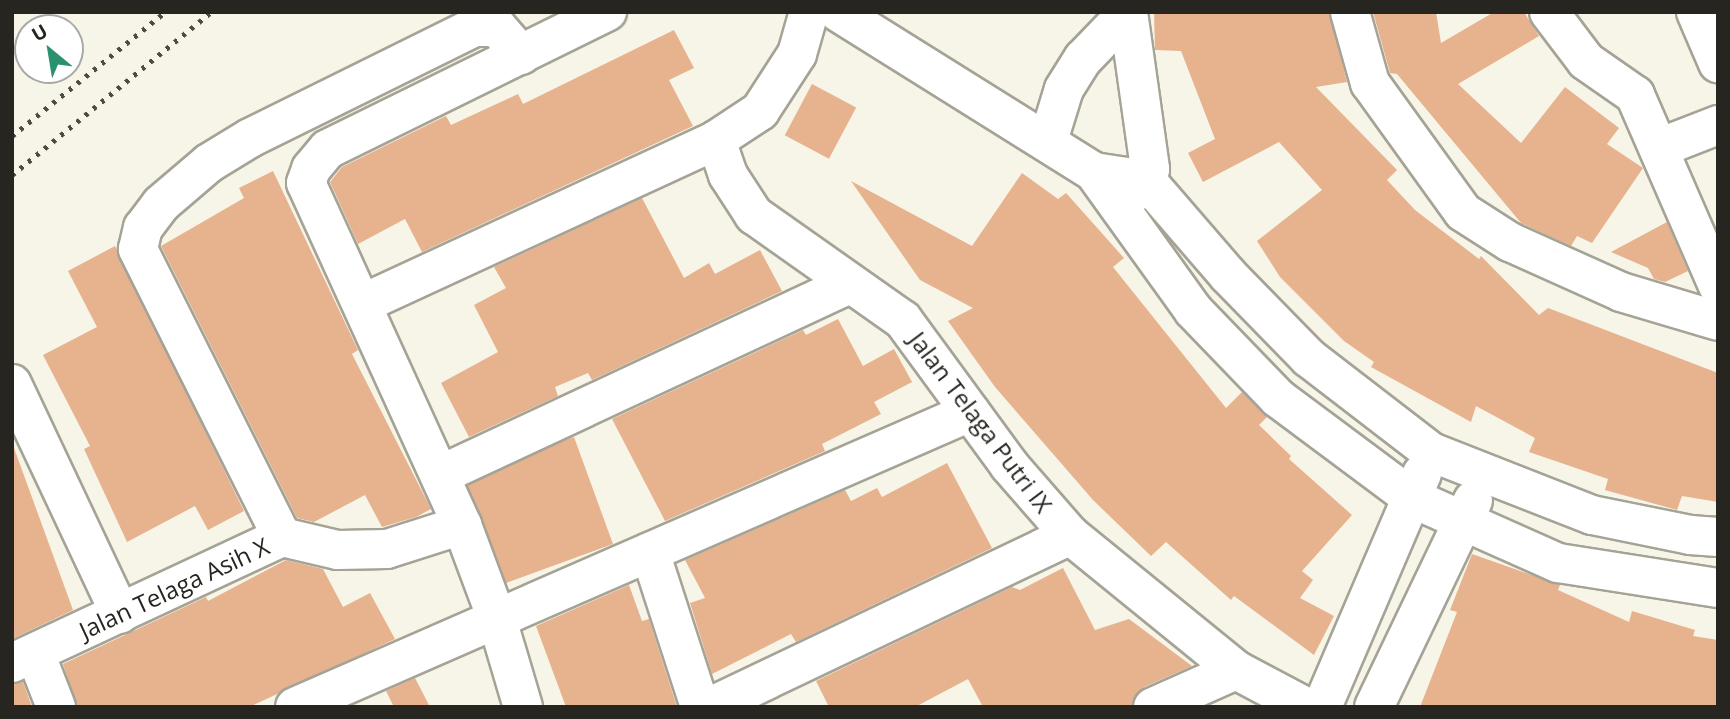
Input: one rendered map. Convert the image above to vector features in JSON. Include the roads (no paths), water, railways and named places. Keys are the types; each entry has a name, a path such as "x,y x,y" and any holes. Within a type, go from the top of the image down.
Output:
{"street":[{"path":"523,707 497,619 462,525 364,303 308,195 311,169 328,149 607,12"},
{"path":"364,303 716,140 760,111 797,54 809,12"},
{"path":"838,12 1094,172 1133,193 1228,275 1309,358 1431,452 1592,515 1718,537"},
{"path":"1048,141 1064,89 1083,59 1128,12"},
{"path":"1128,12 1130,48 1148,143 1133,193 1193,310 1278,398 1412,498 1463,523 1558,563 1718,587"},
{"path":"1350,12 1370,83 1463,212 1510,242 1621,292 1718,321"},
{"path":"1549,12 1586,61 1635,95 1718,286"},
{"path":"1696,12 1718,63"},
{"path":"282,537 138,249 143,228 171,196 250,138 475,27 497,27 521,55"},
{"path":"1659,148 1718,125"},
{"name":"Jalan Telaga Putri IX","path":"716,140 733,183 754,215 903,320 970,412 1070,535 1236,670 1306,707"},
{"path":"440,475 850,284"},
{"path":"12,384 120,614"},
{"path":"295,707 970,412"},
{"path":"1322,707 1431,452"},
{"path":"1374,707 1485,472"},
{"name":"Jalan Telaga Asih X","path":"23,658 282,537 338,550 387,549 462,525"},
{"path":"710,707 1070,535"},
{"path":"650,552 700,707"},
{"path":"23,658 56,707"},
{"path":"1153,707 1236,670"}],"railway":[{"path":"12,136 165,12"},
{"path":"12,175 211,12"}]}
